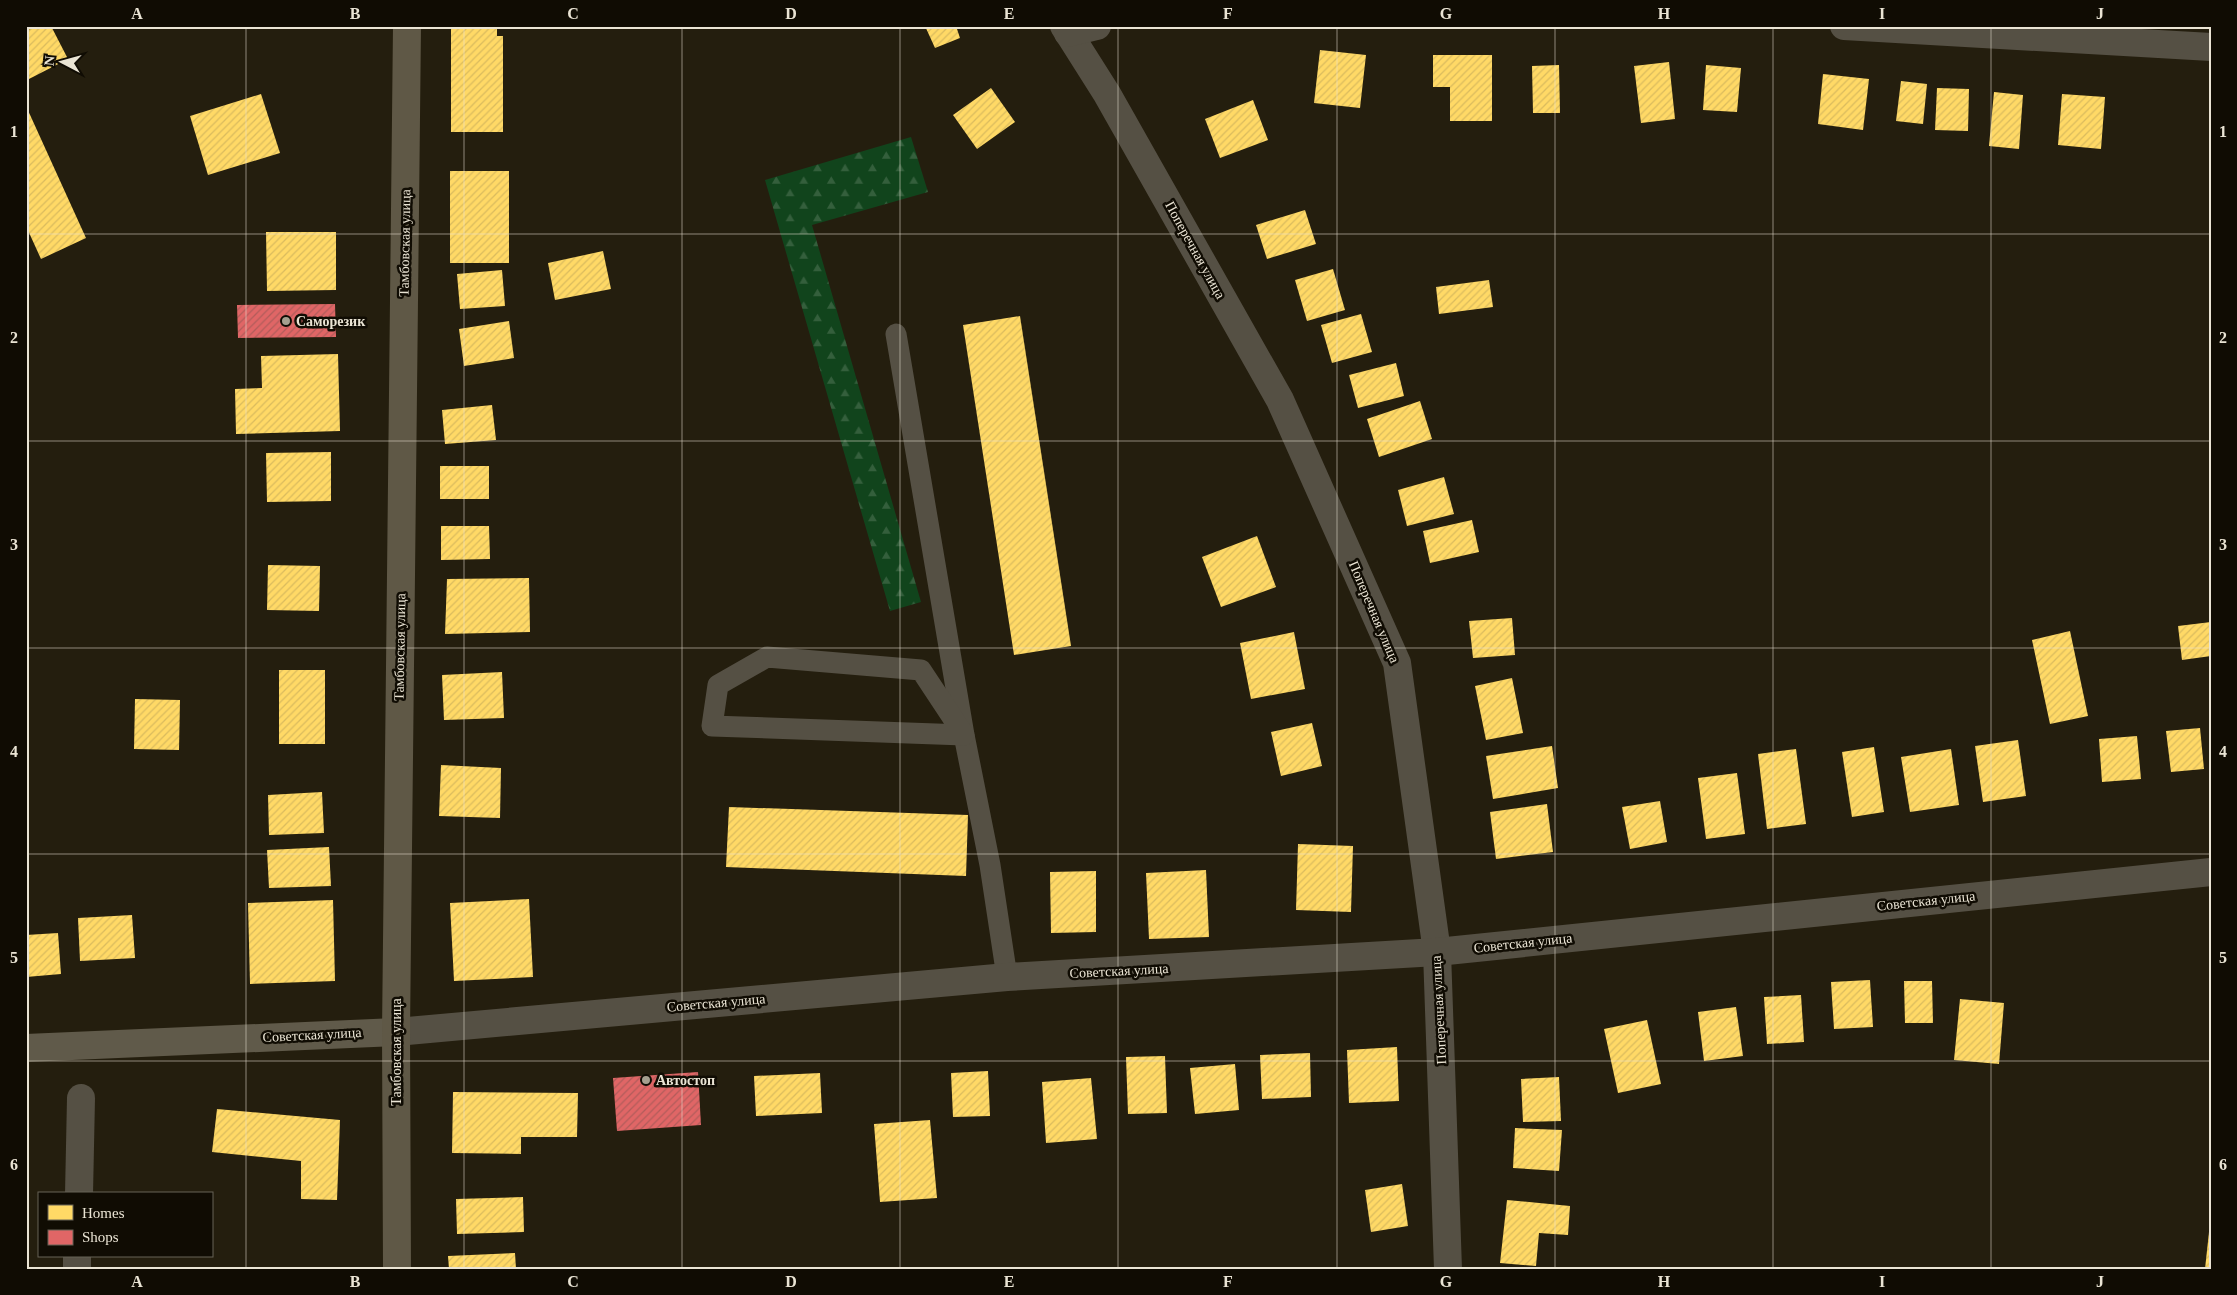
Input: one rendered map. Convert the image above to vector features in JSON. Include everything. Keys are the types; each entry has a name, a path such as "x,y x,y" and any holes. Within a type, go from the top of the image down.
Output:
{"main road":[{"name":"Тамбовская улица","path":"397,1269 396,1032 407,26"},
{"name":"Советская улица","path":"26,1048 396,1032"}],"street":[{"path":"1066,30 1097,26"},
{"path":"1844,26 2211,47"},
{"name":"Поперечная улица","path":"1066,30 1107,94 1280,400 1397,663 1437,952 1448,1269"},
{"name":"Советская улица","path":"396,1032 1007,977 1437,952 2211,872"},
{"path":"79,1192 81,1098"}],"lane":[{"path":"896,334 964,735 990,865 1007,977"},
{"path":"767,657 921,670 964,735 954,735 712,726 718,685 767,657"}],"green space":[{"path":"911,137 928,192 812,225 921,602 890,611 765,180"}],"building: Homes":[{"path":"36,26 51,26 68,59 27,80 26,31"},
{"path":"451,26 497,26 497,36 503,36 503,132 451,132"},
{"path":"925,26 956,26 960,38 935,48"},
{"path":"1320,50 1366,55 1360,108 1314,103"},
{"path":"1433,55 1492,55 1492,121 1450,121 1450,87 1433,87"},
{"path":"1669,62 1675,119 1641,123 1634,66"},
{"path":"1559,65 1560,113 1533,113 1532,66"},
{"path":"1706,65 1741,68 1737,112 1703,110"},
{"path":"1823,74 1869,79 1863,130 1818,124"},
{"path":"1901,81 1927,84 1923,124 1896,121"},
{"path":"991,88 1015,122 977,149 953,115"},
{"path":"1937,88 1969,89 1968,131 1935,130"},
{"path":"1994,92 2023,95 2019,149 1989,146"},
{"path":"261,94 280,153 208,175 190,116"},
{"path":"2062,94 2105,97 2101,149 2058,145"},
{"path":"1253,100 1268,140 1220,158 1205,119"},
{"path":"26,106 86,238 41,259 26,226"},
{"path":"450,171 509,171 509,263 450,263"},
{"path":"1305,210 1316,244 1267,259 1256,225"},
{"path":"266,232 336,232 336,290 267,291"},
{"path":"603,251 611,289 555,300 548,263"},
{"path":"1333,269 1345,310 1307,321 1295,280"},
{"path":"502,270 505,306 460,309 457,274"},
{"path":"1489,280 1493,307 1439,314 1436,287"},
{"path":"1361,314 1372,352 1332,363 1321,325"},
{"path":"1020,316 1071,646 1014,655 963,325"},
{"path":"509,321 514,358 464,366 459,329"},
{"path":"338,354 340,431 236,434 235,389 262,388 261,356"},
{"path":"1396,363 1404,396 1358,408 1349,375"},
{"path":"1420,401 1432,439 1379,457 1367,419"},
{"path":"492,405 496,440 445,444 442,410"},
{"path":"331,452 331,501 267,502 266,453"},
{"path":"440,466 489,466 489,499 440,499"},
{"path":"1444,477 1454,514 1407,526 1398,490"},
{"path":"1472,520 1479,552 1430,563 1423,531"},
{"path":"441,526 489,526 490,559 441,560"},
{"path":"1257,536 1276,587 1221,607 1202,557"},
{"path":"268,565 320,566 319,611 267,610"},
{"path":"529,578 530,632 445,634 447,579"},
{"path":"1512,618 1515,655 1473,658 1469,621"},
{"path":"2211,622 2211,656 2182,660 2178,626"},
{"path":"2070,631 2088,716 2050,724 2032,640"},
{"path":"1294,632 1305,689 1251,699 1240,643"},
{"path":"279,670 325,670 325,744 279,744"},
{"path":"502,672 504,718 444,720 442,675"},
{"path":"1512,678 1523,733 1486,740 1475,686"},
{"path":"135,699 180,700 179,750 134,749"},
{"path":"1312,723 1322,766 1281,776 1271,732"},
{"path":"2200,728 2204,769 2171,772 2166,731"},
{"path":"2137,736 2141,779 2102,782 2099,739"},
{"path":"2018,740 2026,796 1983,802 1975,746"},
{"path":"1552,746 1558,788 1493,799 1486,756"},
{"path":"1874,747 1884,812 1852,817 1842,752"},
{"path":"1796,749 1806,824 1767,829 1758,754"},
{"path":"1951,749 1959,805 1910,812 1901,757"},
{"path":"441,765 501,768 500,818 439,816"},
{"path":"1737,773 1745,834 1706,839 1698,778"},
{"path":"322,792 324,833 269,835 268,795"},
{"path":"1660,801 1667,842 1630,849 1622,807"},
{"path":"1547,804 1553,852 1496,859 1490,812"},
{"path":"729,807 968,815 966,876 726,867"},
{"path":"1298,844 1353,846 1351,912 1296,910"},
{"path":"329,847 331,886 269,888 267,850"},
{"path":"1206,870 1209,937 1149,939 1146,873"},
{"path":"1096,871 1096,932 1051,933 1050,872"},
{"path":"529,899 533,977 454,981 450,903"},
{"path":"333,900 335,981 250,984 248,903"},
{"path":"132,915 135,958 80,961 78,918"},
{"path":"58,933 61,974 26,977 26,935"},
{"path":"1870,980 1873,1027 1834,1029 1831,982"},
{"path":"1904,981 1932,981 1933,1023 1905,1023"},
{"path":"1801,995 1804,1042 1767,1044 1764,997"},
{"path":"1960,999 2004,1003 1999,1064 1954,1060"},
{"path":"1736,1007 1743,1056 1704,1061 1698,1012"},
{"path":"1647,1020 1661,1084 1618,1093 1604,1029"},
{"path":"1397,1047 1399,1101 1349,1103 1347,1050"},
{"path":"1310,1053 1311,1097 1262,1099 1260,1055"},
{"path":"1165,1056 1167,1113 1128,1114 1126,1057"},
{"path":"1235,1064 1239,1110 1195,1114 1190,1068"},
{"path":"988,1071 990,1116 953,1117 951,1073"},
{"path":"820,1073 822,1113 756,1116 754,1076"},
{"path":"1559,1077 1561,1121 1523,1122 1521,1079"},
{"path":"1091,1078 1097,1139 1046,1143 1042,1082"},
{"path":"453,1092 578,1093 577,1137 521,1137 521,1154 452,1153"},
{"path":"217,1109 340,1120 337,1200 301,1199 301,1161 212,1152"},
{"path":"930,1120 937,1198 880,1202 874,1124"},
{"path":"1515,1128 1562,1130 1559,1171 1513,1168"},
{"path":"1402,1184 1408,1226 1371,1232 1365,1190"},
{"path":"523,1197 524,1232 457,1234 456,1199"},
{"path":"1507,1200 1570,1206 1568,1235 1539,1233 1536,1266 1500,1263"},
{"path":"2209,1232 2211,1269 2205,1269"},
{"path":"515,1253 516,1269 449,1269 448,1256"}],"building: Shops":[{"name":"Саморезик","path":"335,304 336,337 238,338 237,305"},
{"path":"698,1072 701,1125 617,1131 613,1078"}],"place":[{"name":"Саморезик","path":"286,321"},
{"name":"Автостоп","path":"646,1080"}]}
